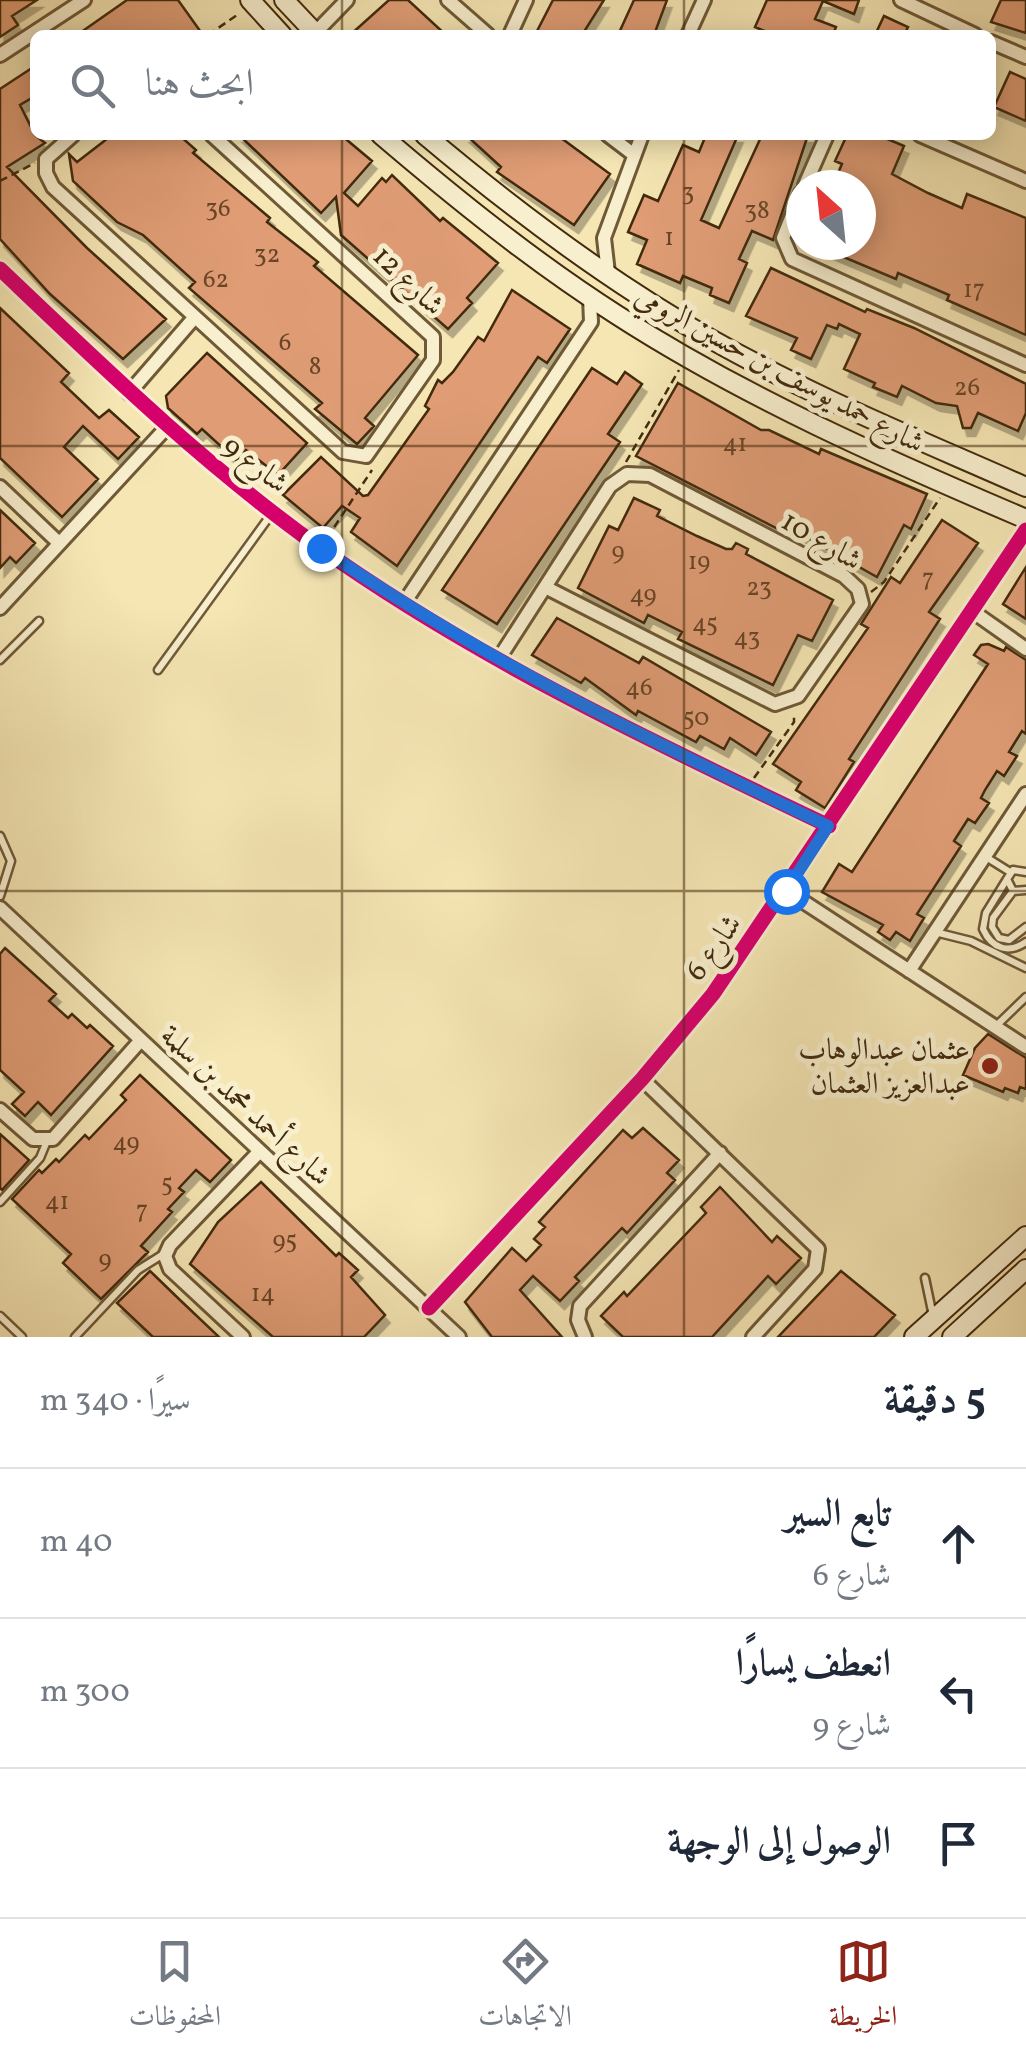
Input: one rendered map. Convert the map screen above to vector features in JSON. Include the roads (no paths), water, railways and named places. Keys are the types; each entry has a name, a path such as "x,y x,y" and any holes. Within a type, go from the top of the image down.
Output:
{"street":[{"path":"38,30 84,0"},
{"path":"284,0 312,30"},
{"path":"320,30 347,0"},
{"path":"448,0 482,30"},
{"path":"512,30 526,0"},
{"path":"693,30 704,0"},
{"path":"902,0 965,30"},
{"path":"252,2 277,30"},
{"path":"0,55 30,35"},
{"path":"996,44 1026,57"},
{"path":"67,140 46,159 46,173 53,187 194,318 130,392"},
{"name":"شارع 12","path":"194,318 344,452 366,456 433,360 433,338 217,140"},
{"name":"شارع حمد يوسف بن حسين الرومي","path":"387,140 590,297 687,357 870,450 1026,519"},
{"path":"411,160 408,151 413,140"},
{"name":"شارع حمد يوسف بن حسين الرومي","path":"431,140 574,250 710,339 882,424 1026,487"},
{"path":"615,140 633,154"},
{"path":"608,273 604,238 640,140"},
{"path":"812,170 825,140"},
{"path":"932,140 1026,181"},
{"path":"574,250 604,238"},
{"path":"794,260 1026,365"},
{"name":"شارع 9","path":"0,269 166,427 321,548 404,603 564,698 828,826"},
{"path":"404,603 591,322 590,297"},
{"path":"591,322 615,314"},
{"path":"832,430 846,426 848,408"},
{"path":"870,450 864,442 865,431 872,424 882,424"},
{"path":"0,608 166,427"},
{"name":"شارع 10","path":"627,474 650,475 844,576 858,588 862,599 859,610 793,700 775,704 761,701 545,587 610,486 627,474"},
{"path":"0,487 59,543"},
{"name":"شارع 6","path":"429,1308 642,1079 713,994 1026,530"},
{"path":"498,660 545,587"},
{"path":"972,611 1026,648"},
{"path":"909,971 1026,794"},
{"path":"786,891 1026,1047"},
{"name":"شارع أحمد محمد بن سلمة","path":"0,908 460,1337"},
{"path":"0,1110 29,1137 47,1141 61,1132 140,1040"},
{"path":"642,1079 812,1240 819,1254 815,1269 753,1337"},
{"path":"243,1337 170,1269 166,1252 259,1152"},
{"path":"585,1337 578,1320 580,1306 720,1153"},
{"path":"914,1337 1026,1236"},
{"path":"961,1334 1026,1270"},
{"path":"968,1288 984,1290 986,1306"}],"lane":[{"path":"158,670 272,512"},
{"path":"0,660 38,621"},
{"path":"0,836 11,861 0,896"},
{"path":"984,856 1008,876 1013,891"},
{"path":"1025,870 1008,876 986,913 983,930 994,945 1004,949 1026,942"},
{"path":"1026,890 1013,891 993,918 992,927 1000,938 1009,940 1026,928"},
{"path":"934,932 972,941 1026,968"},
{"path":"994,1027 1025,1004"},
{"path":"0,1202 43,1154 47,1141"},
{"path":"76,1337 138,1270 166,1252"},
{"path":"925,1278 934,1319"},
{"path":"0,1316 22,1337"}],"place":[{"name":"عثمان عبدالوهاب عبدالعزيز العثمان","path":"990,1066"}]}
